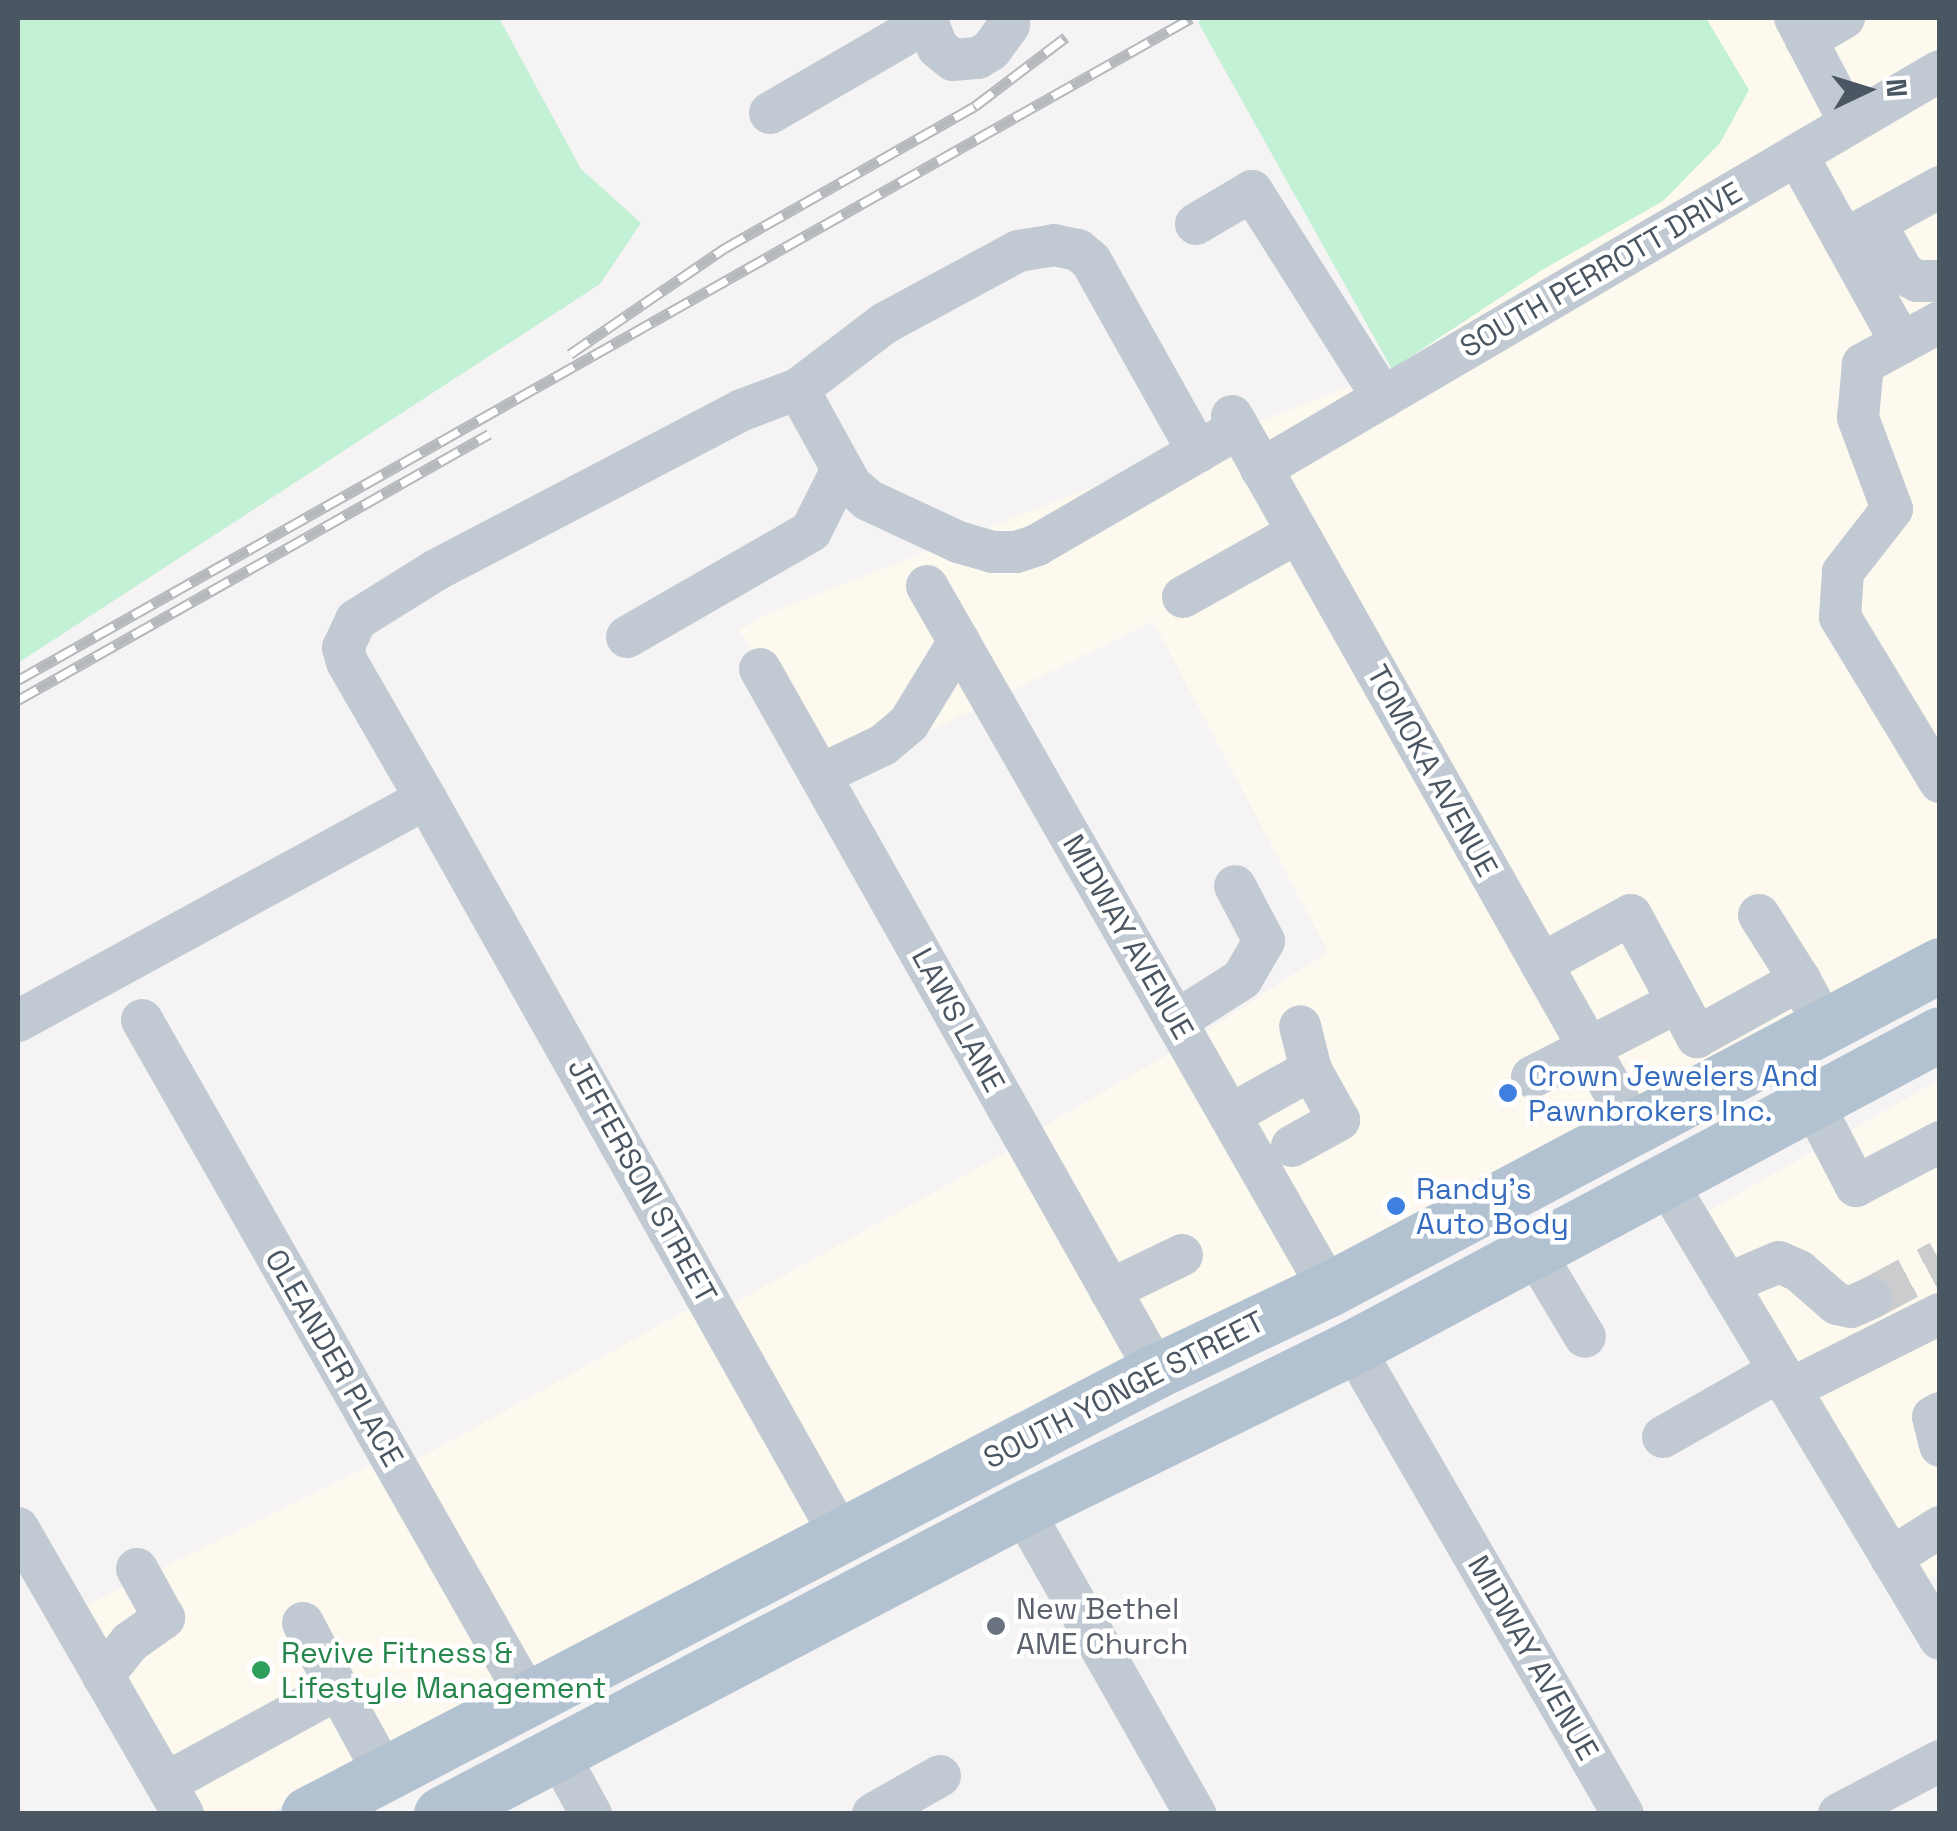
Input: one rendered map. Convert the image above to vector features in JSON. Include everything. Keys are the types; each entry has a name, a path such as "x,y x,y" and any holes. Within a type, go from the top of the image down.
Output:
{"main road":[{"name":"SOUTH YONGE STREET","path":"308,1814 1156,1371 1329,1289 1633,1126 1698,1040 1940,965"},
{"name":"SOUTH YONGE STREET","path":"439,1814 1022,1509 1353,1347 1812,1102 1937,1041"},
{"path":"1432,1303 1449,1274 1610,1179 1624,1158 1633,1126"},
{"path":"439,1814 454,1764 515,1703"}],"street":[{"path":"1844,18 1800,28 1850,124"},
{"path":"770,113 928,20 938,48 952,60 978,58 992,50 1011,27"},
{"name":"SOUTH PERROTT DRIVE","path":"1262,470 1940,71"},
{"path":"1797,155 1860,232 1904,274 1917,280 1940,281"},
{"path":"1860,232 1940,186"},
{"path":"1196,224 1252,192 1382,398"},
{"path":"1860,232 1901,343"},
{"path":"1054,245 1078,250 1091,261 1198,452 1038,545 1016,552 992,552 958,542 868,500 850,484 798,389 886,323 1018,251 1054,245"},
{"path":"1940,322 1863,364 1858,418 1892,509 1842,572 1840,617 1940,782"},
{"name":"JEFFERSON STREET","path":"798,389 679,439 436,570 356,620 342,648 346,662 840,1536"},
{"name":"TOMOKA AVENUE","path":"1198,452 1235,422 1633,1126"},
{"path":"626,637 811,531 842,469"},
{"path":"1183,597 1298,533"},
{"name":"MIDWAY AVENUE","path":"927,586 1329,1289"},
{"path":"820,775 883,745 909,723 958,641"},
{"name":"LAWS LANE","path":"760,669 1156,1371"},
{"path":"18,1021 434,813"},
{"path":"1176,1021 1242,979 1264,941 1234,886"},
{"path":"1532,1077 1588,1048 1698,1040 1631,915 1541,964"},
{"path":"1759,915 1812,1002"},
{"name":"OLEANDER PLACE","path":"142,1020 515,1703"},
{"path":"1292,1146 1339,1120 1312,1070 1300,1026"},
{"path":"1230,1115 1312,1070"},
{"path":"1812,1102 1856,1186 1940,1142"},
{"path":"1666,1180 1940,1639"},
{"path":"1533,1250 1585,1338"},
{"path":"1110,1290 1182,1255"},
{"path":"1727,1284 1779,1262 1799,1271 1837,1304 1852,1306 1871,1298"},
{"path":"1663,1437 1940,1314"},
{"name":"MIDWAY AVENUE","path":"1353,1347 1622,1814"},
{"path":"1940,1413 1933,1417 1940,1446"},
{"path":"1022,1509 1195,1814"},
{"path":"18,1528 174,1798 338,1689"},
{"path":"1891,1558 1940,1528"},
{"path":"103,1676 130,1642 164,1618 137,1569"},
{"path":"303,1623 384,1773"},
{"path":"558,1752 591,1814"},
{"path":"1839,1814 1940,1761"},
{"path":"873,1814 940,1776"}],"shaded area":[{"path":"1706,18 1939,18 1939,52 1269,447 1255,423 1387,372 1542,270 1663,201 1749,90"},
{"path":"1939,89 1939,943 1640,1105 1284,474"},
{"path":"1223,436 1610,1121 1336,1266 1203,1033 1328,952 1153,621 1008,693 936,566 905,579 977,708 840,776 769,649 755,654 739,630 767,614"},
{"path":"1174,1051 1306,1280 1171,1358 1039,1129"},
{"path":"1939,1080 1939,1573 1927,1579 1705,1213"},
{"path":"1012,1149 1132,1366 851,1522 730,1305"},
{"path":"692,1307 813,1525 534,1679 413,1462"},
{"path":"375,1463 503,1689 270,1813 203,1813 83,1607"}],"green space":[{"path":"18,18 499,18 581,169 641,223 600,284 18,663"},
{"path":"1207,18 1706,18 1749,90 1720,143 1663,201 1542,270 1392,369 1198,22"}],"tunnel":[{"path":"1871,1298 1940,1261"}],"railway":[{"path":"18,680 1191,18"},
{"path":"570,354 725,248 975,106 1066,37"},
{"path":"18,700 489,434"}],"place":[{"name":"Crown Jewelers And Pawnbrokers Inc.","path":"1508,1093"},
{"name":"Randy's Auto Body","path":"1396,1206"},
{"name":"New Bethel AME Church","path":"996,1626"},
{"name":"Revive Fitness & Lifestyle Management","path":"261,1670"}]}
